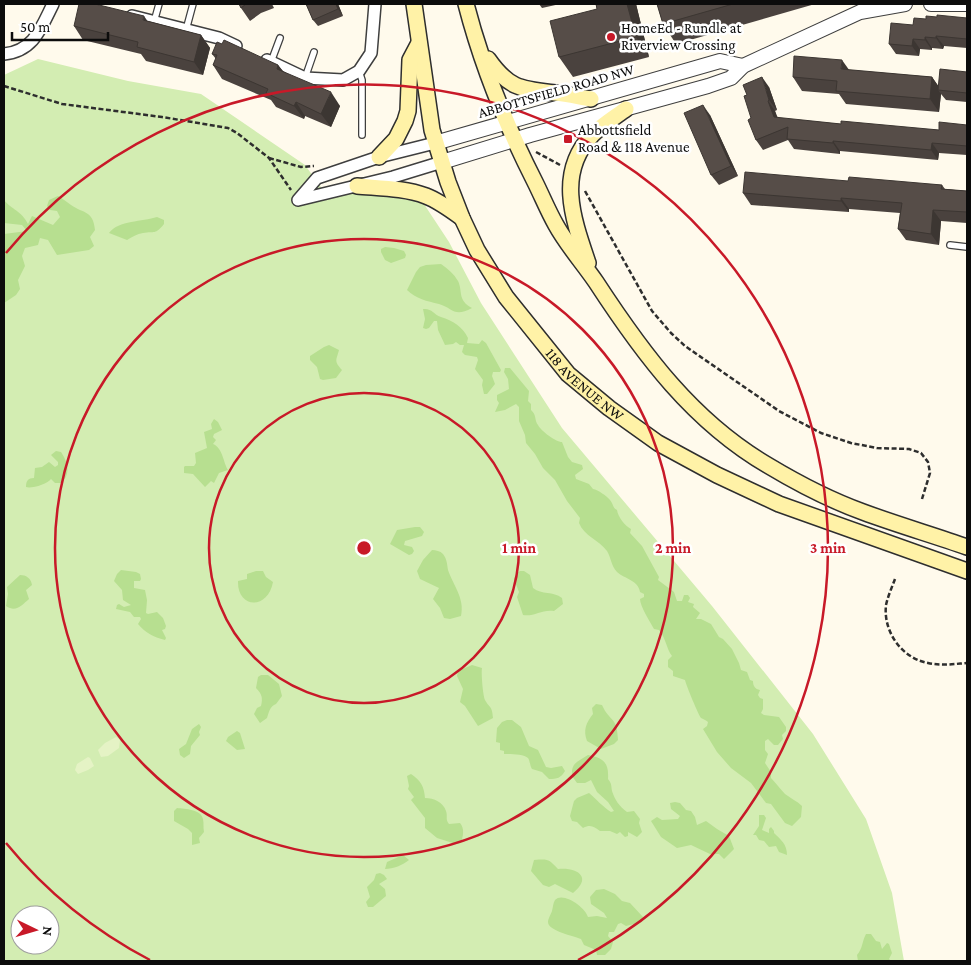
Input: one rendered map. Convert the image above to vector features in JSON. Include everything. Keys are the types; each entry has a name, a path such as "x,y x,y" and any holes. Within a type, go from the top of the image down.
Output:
{"main road":[{"name":"118 AVENUE NW","path":"414,4 418,43 432,130 448,182 462,218 477,250 506,297 568,374 609,408 658,443 717,475 780,504 967,572"},
{"path":"466,4 476,41 506,122 556,225 624,325 656,368 695,410 738,445 767,465 808,488 865,513 967,547"},
{"path":"476,41 498,73 517,87 542,93 591,99"},
{"path":"379,157 396,138 405,121 408,111 410,60 418,43"},
{"path":"593,278 579,236 573,209 570,188 572,172 576,158 588,140 594,133 626,109"},
{"path":"357,186 425,195 462,218"}],"street":[{"path":"4,54 18,52 31,42 38,34 53,4"},
{"path":"121,13 219,38 305,78 343,80 359,71 371,53 375,4"},
{"path":"298,200 357,186 530,135 708,86 731,78 744,66 859,8 905,4"},
{"path":"931,4 967,4"},
{"name":"ABBOTTSFIELD ROAD NW","path":"435,143 720,61 744,66"},
{"path":"298,200 317,178 379,157 435,143"}],"lane":[{"path":"154,22 158,4"},
{"path":"186,30 193,4"},
{"path":"271,62 280,38"},
{"path":"305,78 314,52"},
{"path":"359,71 362,80 362,136"},
{"path":"950,245 967,247"}],"path":[{"path":"4,86 62,104 228,128 269,158 298,200"},
{"path":"532,150 564,168"},
{"path":"269,158 301,167 318,165"},
{"path":"584,189 652,311 678,340 779,411 821,433 851,443 877,448 909,449 920,453 928,462 930,473 922,500"},
{"path":"895,578 888,597 886,614 890,632 899,647 911,657 925,663 935,665 967,663"}],"green space":[{"path":"38,59 128,81 201,94 305,165 323,190 367,192 422,201 449,242 481,303 562,428 712,606 813,734 866,819 892,893 904,961 4,961 4,75"},
{"path":"58,196 90,216 95,230 90,237 94,246 89,250 57,255 48,240 40,238 38,245 25,248 22,256 25,266 18,280 20,289 16,295 4,303 4,234 27,231 22,225 4,223 4,200 28,224 32,216 53,225 60,217 57,211 50,210 47,206 49,200"},
{"path":"157,217 164,220 164,224 155,232 141,233 127,240 109,233 113,229 125,224"},
{"path":"385,247 404,251 405,258 391,263 385,260 381,249"},
{"path":"441,264 456,278 462,299 472,308 457,312 418,298 407,290 420,267"},
{"path":"423,309 431,310 438,316 457,324 468,338 467,343 479,344 482,340 486,343 501,370 500,372 493,372 492,376 495,384 487,394 484,394 483,380 475,369 477,357 465,355 462,352 464,345 456,342 445,345 438,330 437,321 434,321 429,328 423,328 425,319"},
{"path":"329,345 339,350 336,361 342,370 336,378 323,380 320,379 317,367 310,360 310,356"},
{"path":"505,368 510,368 529,391 528,401 540,427 545,433 562,442 572,462 582,465 583,469 575,475 576,479 589,484 593,489 602,493 610,500 622,521 631,529 630,533 642,546 659,577 658,580 674,592 677,601 682,601 684,595 688,595 690,598 688,602 694,604 693,607 700,613 696,619 701,619 711,624 719,637 732,649 741,670 747,672 755,687 760,690 758,695 763,699 761,713 779,717 786,727 786,731 782,735 783,739 778,745 774,745 768,739 765,741 765,750 768,754 765,763 771,772 771,778 781,790 802,806 801,817 792,826 785,823 771,804 766,803 751,783 731,768 717,752 703,729 707,726 708,722 701,718 685,680 673,676 673,671 668,667 668,660 672,656 661,633 659,630 654,629 643,610 640,599 644,597 644,594 640,592 634,582 617,572 607,551 581,527 579,523 580,518 567,501 555,480 543,468 526,443 519,421 519,407 516,404 505,410 495,412 499,403 497,395 509,389 508,379 504,372"},
{"path":"214,419 222,430 214,434 213,437 216,440 213,444 221,452 228,470 219,473 214,483 211,481 205,487 193,474 184,473 184,467 194,466 196,463 195,453 207,448 204,432 212,429 211,424"},
{"path":"56,451 61,452 67,464 64,480 61,483 55,483 51,479 39,486 26,487 28,480 34,478 35,468 42,467 49,462 55,467 58,465 58,462 51,455"},
{"path":"420,527 424,532 422,536 405,541 404,545 412,547 414,551 412,554 409,555 390,544 397,530"},
{"path":"432,550 441,552 447,562 448,570 460,597 461,616 450,619 444,618 440,608 433,599 439,588 420,579 417,571 423,560"},
{"path":"121,570 140,574 141,579 140,581 134,581 134,588 145,590 147,600 146,613 157,612 163,618 166,626 162,630 166,638 165,640 153,636 144,630 138,624 141,619 140,617 134,617 130,612 116,609 119,604 124,607 131,605 123,600 122,590 114,581"},
{"path":"263,571 266,577 273,582 265,598 253,602 247,601 242,597 238,581 247,579 247,574"},
{"path":"520,571 530,575 533,588 540,592 559,596 562,598 563,604 554,611 523,615 517,597 519,592 514,579"},
{"path":"20,575 28,577 32,585 26,590 29,599 13,609 6,606 7,587"},
{"path":"472,665 482,668 484,698 491,709 493,718 478,726 465,706 460,702 463,689 457,676 458,671"},
{"path":"268,675 279,684 282,696 271,708 267,718 260,723 254,714 262,703 262,696 256,688 258,677"},
{"path":"596,704 602,705 615,723 618,740 614,744 601,749 587,741 585,733 587,724 593,714 592,708"},
{"path":"512,720 521,727 529,746 538,750 546,767 562,766 565,771 560,777 549,779 542,772 532,769 528,758 516,754 504,754 504,751 500,750 500,743 496,742 497,728 502,722"},
{"path":"199,724 201,727 200,735 191,746 190,754 184,758 180,755 179,749 186,744 192,729"},
{"path":"237,731 240,733 245,749 237,750 226,741 228,737"},
{"path":"116,737 120,740 119,748 108,756 101,757 98,750 105,743"},
{"path":"588,755 604,762 608,769 608,779 616,800 627,812 634,811 640,819 639,823 642,832 637,837 628,832 628,836 625,837 620,832 617,834 610,831 600,831 590,826 583,828 577,822 572,821 570,816 574,801 589,793 608,810 614,811 608,802 597,792 591,780 585,783 577,783 572,776 574,765"},
{"path":"88,757 94,766 78,774 75,770 77,764"},
{"path":"411,774 421,784 425,798 435,800 443,805 449,824 460,823 462,825 463,835 461,843 456,844 437,838 425,828 425,818 411,800 414,797 408,789 407,776"},
{"path":"670,803 680,803 686,810 691,811 697,825 706,821 729,836 734,849 724,859 719,854 710,854 691,845 677,848 661,837 651,821 657,817 662,820 678,819 680,816 671,809"},
{"path":"177,808 192,810 202,816 204,832 199,838 200,843 192,845 192,833 174,821 174,811"},
{"path":"759,815 764,815 766,818 762,830 769,833 771,827 785,845 787,855 779,852 776,846 769,847 764,841 759,840 756,835 753,835 759,826"},
{"path":"403,855 409,860 404,864 385,869 387,862"},
{"path":"534,860 548,860 558,869 576,871 580,874 582,882 573,893 555,884 549,887 543,885 531,871"},
{"path":"380,873 387,879 379,884 385,889 386,896 373,907 368,907 366,902 370,897 367,887 374,880 376,874"},
{"path":"604,889 615,894 622,901 630,903 643,917 642,922 626,926 621,923 618,924 614,932 609,932 608,936 613,942 611,949 605,955 597,955 596,950 584,945 581,939 557,931 548,922 554,901 559,898 568,899 579,905 588,917 607,918 604,913 591,904 590,897 596,890"},
{"path":"866,934 871,934 876,941 880,942 882,949 887,943 889,944 892,953 889,959 891,961 858,961 857,955"}],"building":[{"path":"79,4 95,4 144,16 143,20 201,35 194,62 137,47 138,42 74,26"},
{"path":"306,4 336,4 338,9 313,20"},
{"path":"596,4 627,4 636,37 559,57 550,21 597,9"},
{"path":"657,4 733,4 663,24"},
{"path":"937,15 967,18 967,39 936,36 936,38 925,37 925,40 913,39 912,46 889,44 891,23 913,25 914,18 926,19 926,16 937,17"},
{"path":"224,40 278,65 277,69 331,92 321,114 296,102 294,106 266,93 268,89 213,65 217,55 212,54 217,42 222,44"},
{"path":"794,56 842,60 841,69 932,77 930,99 836,91 837,81 793,77"},
{"path":"940,69 967,72 967,93 938,90"},
{"path":"762,77 774,117 841,124 841,121 939,130 939,122 967,125 967,146 932,143 931,150 833,141 833,143 787,139 788,127 756,140 748,120 751,118 744,96 747,95 743,85"},
{"path":"703,105 731,166 711,175 684,113"},
{"path":"745,172 848,181 849,177 942,185 941,189 967,191 967,212 933,210 931,234 898,229 902,203 841,198 841,201 743,193"}],"place":[{"name":"HomeEd - Rundle at Riverview Crossing","path":"611,37"},
{"name":"Abbottsfield Road & 118 Avenue","path":"568,139"}]}
